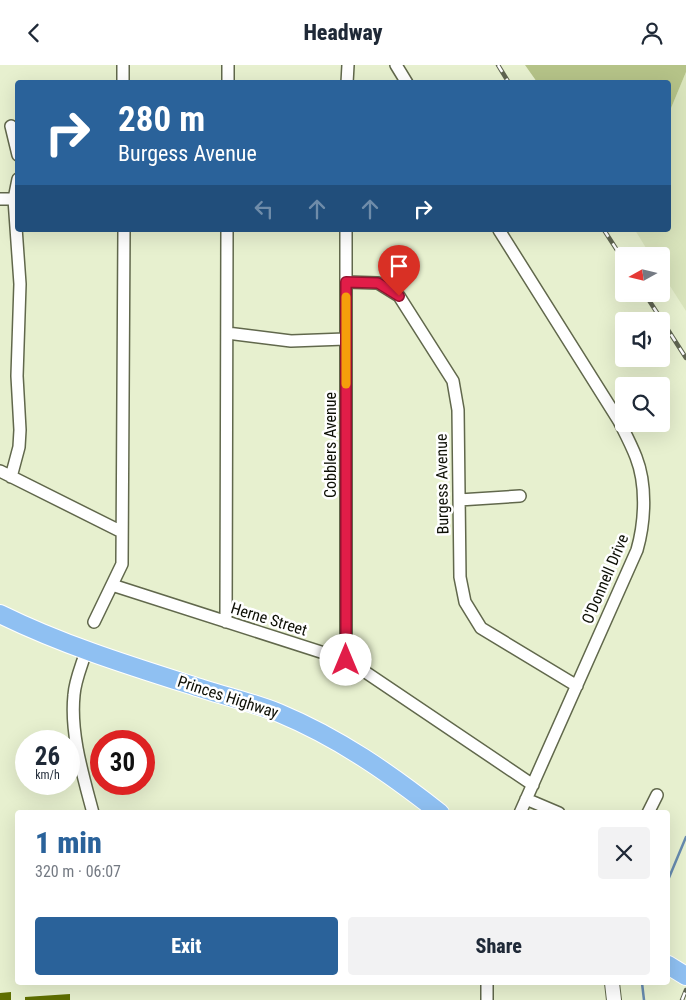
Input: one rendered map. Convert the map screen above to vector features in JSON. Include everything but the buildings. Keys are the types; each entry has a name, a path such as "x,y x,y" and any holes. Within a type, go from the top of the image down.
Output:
{"main road":[{"name":"Princes Highway","path":"0,613 86,651 253,705 301,723 335,739 373,763 436,810"},
{"path":"670,966 686,976"}],"street":[{"path":"123,65 123,80"},
{"path":"228,65 228,80"},
{"path":"347,80 348,65"},
{"path":"396,65 405,80"},
{"path":"11,126 15,143"},
{"path":"15,194 15,213"},
{"path":"0,199 14,199"},
{"path":"16,232 20,284 17,376 20,430 19,447 5,474 122,532"},
{"path":"94,622 122,564 124,232"},
{"path":"226,622 227,232"},
{"name":"Cobblers Avenue","path":"346,232 346,660"},
{"name":"O'Donnell Drive","path":"500,232 619,421 637,459 643,515 642,533 637,550 521,810"},
{"name":"Burgess Avenue","path":"346,282 378,283 399,296 453,381 458,410 460,577 465,602 481,628 577,686"},
{"path":"227,333 290,341 346,339"},
{"path":"458,500 520,496"},
{"name":"Herne Street","path":"112,585 346,660 533,785"},
{"path":"86,651 75,686 73,703 77,755 92,810"},
{"path":"650,810 657,795"},
{"path":"526,799 552,810"},
{"path":"487,985 487,1000"},
{"path":"612,985 614,1000"}],"shaded area":[{"path":"525,65 686,65 686,72 671,108 671,80 536,80"},
{"path":"686,72 686,311 670,286 670,247 645,247 636,232 671,232 671,108"}],"waterway":[{"path":"670,875 686,837"},
{"path":"642,985 644,1000"}],"railway":[{"path":"498,65 507,80"},
{"path":"605,232 615,247"},
{"path":"651,303 686,358"},
{"path":"682,1000 686,990"}],"slow traffic":[{"path":"346,297 346,384"}],"route":[{"path":"346,660 346,282 378,283 399,296"}]}
